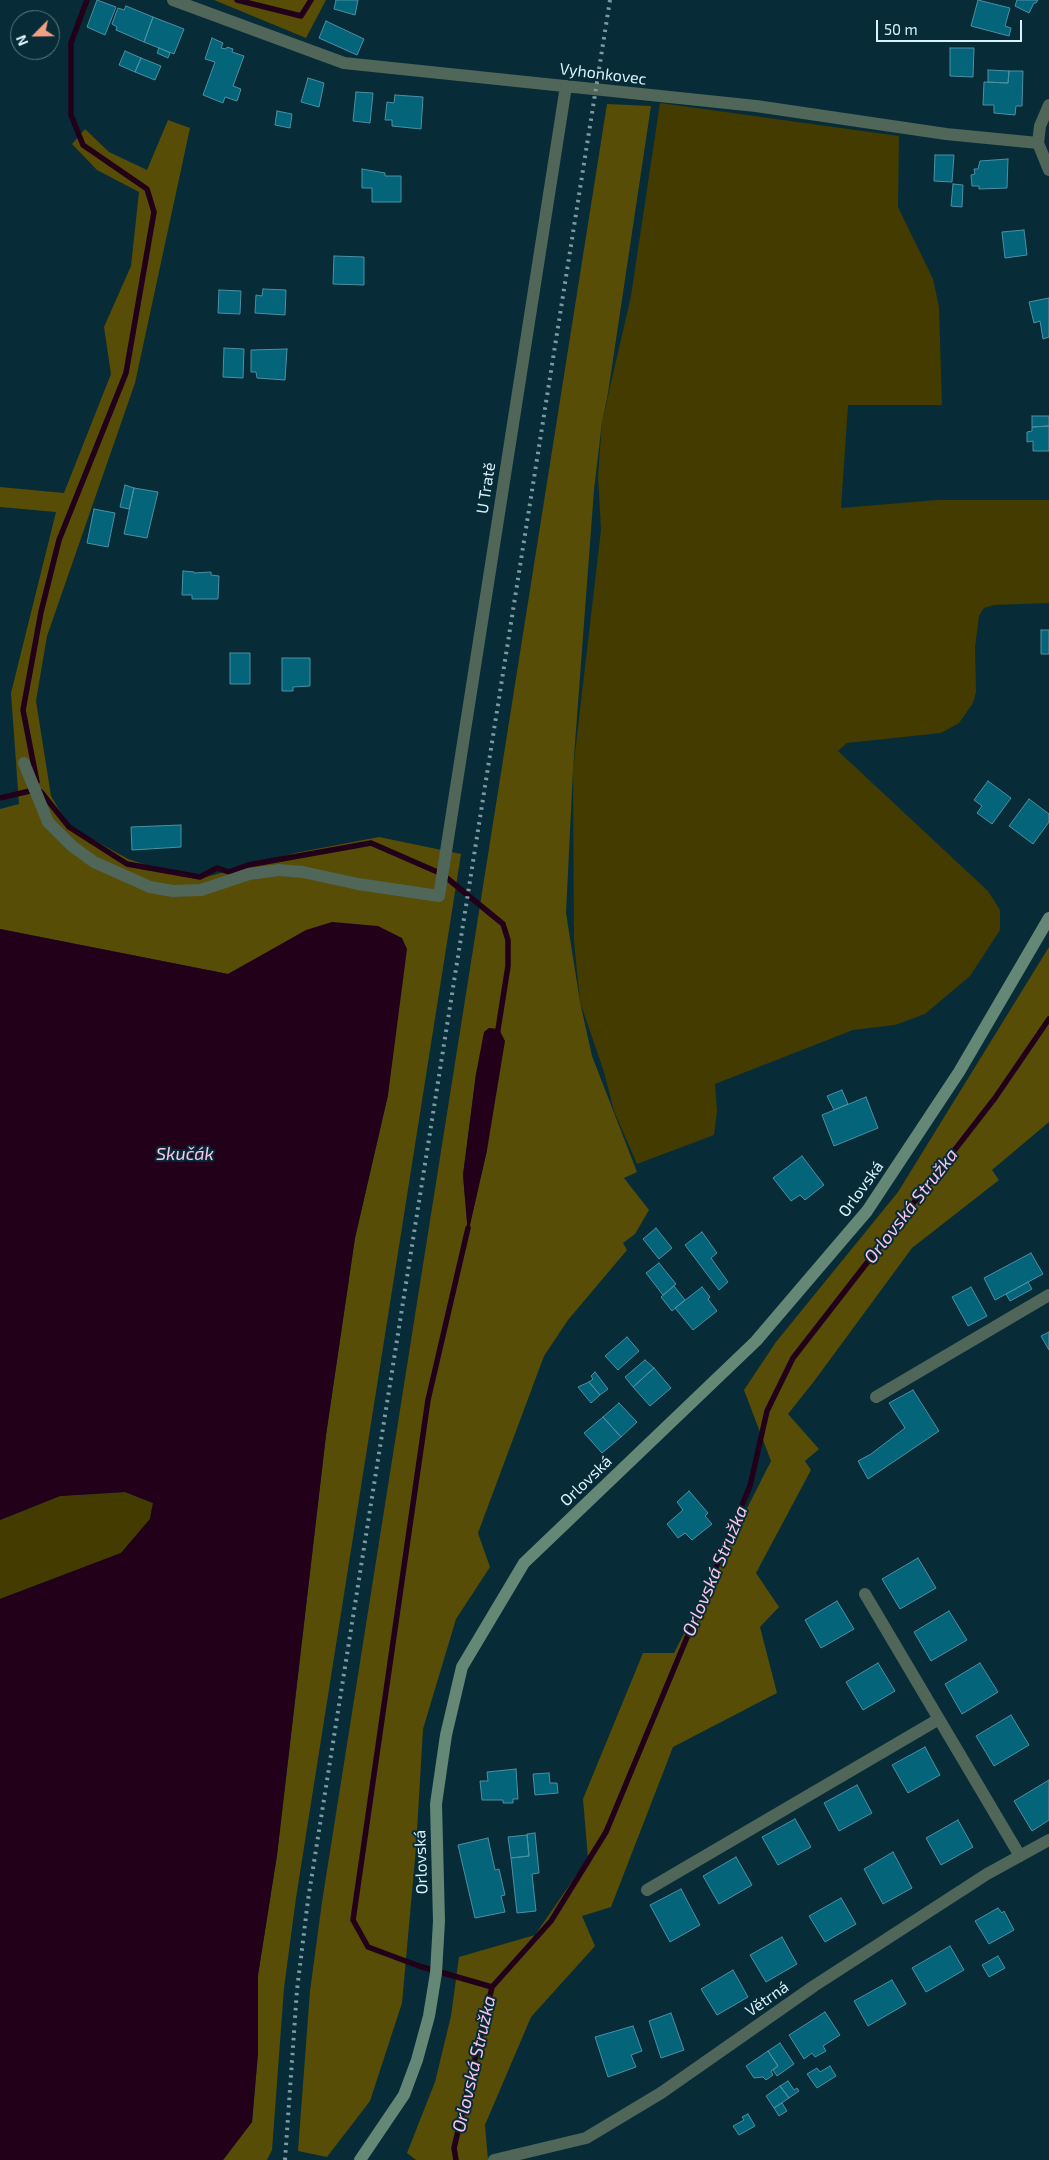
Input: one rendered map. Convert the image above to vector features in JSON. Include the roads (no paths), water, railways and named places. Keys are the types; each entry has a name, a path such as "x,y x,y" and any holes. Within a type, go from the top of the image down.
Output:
{"main road":[{"name":"Orlovská","path":"360,2160 404,2095 417,2060 429,2016 436,1973 439,1921 436,1804 446,1735 462,1667 524,1563 756,1341 868,1211 959,1072 1049,918"}],"street":[{"name":"Vyhonkovec","path":"173,0 344,63 756,106 946,134 1038,144"},
{"name":"U Tratě","path":"24,763 48,822 72,846 94,862 150,887 173,891 201,890 249,874 279,870 303,872 358,884 439,891 566,86"},
{"path":"1049,105 1040,126 1038,144 1049,170"},
{"path":"876,1397 1049,1295"},
{"path":"865,1594 1020,1856"},
{"path":"646,1890 939,1719"},
{"name":"Větrná","path":"494,2160 586,2138 661,2093 814,1986 987,1874 1049,1840"}],"water":[{"name":"Skučák","path":"332,922 378,926 402,938 407,949 388,1095 355,1238 326,1435 277,1855 258,1975 258,2053 252,2122 223,2160 0,2160 0,1599 121,1553 150,1519 153,1503 125,1492 60,1496 0,1520 0,929 228,974 306,930"},
{"path":"489,1028 499,1029 505,1041 487,1150 468,1234 463,1175 476,1074 484,1032"}],"waterway":[{"path":"37,782 23,710 41,612 59,540 126,373 154,212 147,189 83,145 71,115 71,43 87,0"},
{"path":"237,0 301,16 311,0"},
{"path":"0,798 34,790"},
{"path":"41,792 69,827 127,864 200,877 217,868 229,872 248,865 371,843 442,874 503,924 508,940 508,966 497,1036"},
{"name":"Orlovská Stružka","path":"456,2160 454,2148 492,1987 551,1921 606,1832 750,1486 767,1411 793,1358 995,1098 1049,1019"},
{"path":"468,1228 428,1400 353,1920 368,1947 419,1966 492,1987"}],"railway":[{"path":"285,2160 297,1990 308,1900 610,0"}]}
